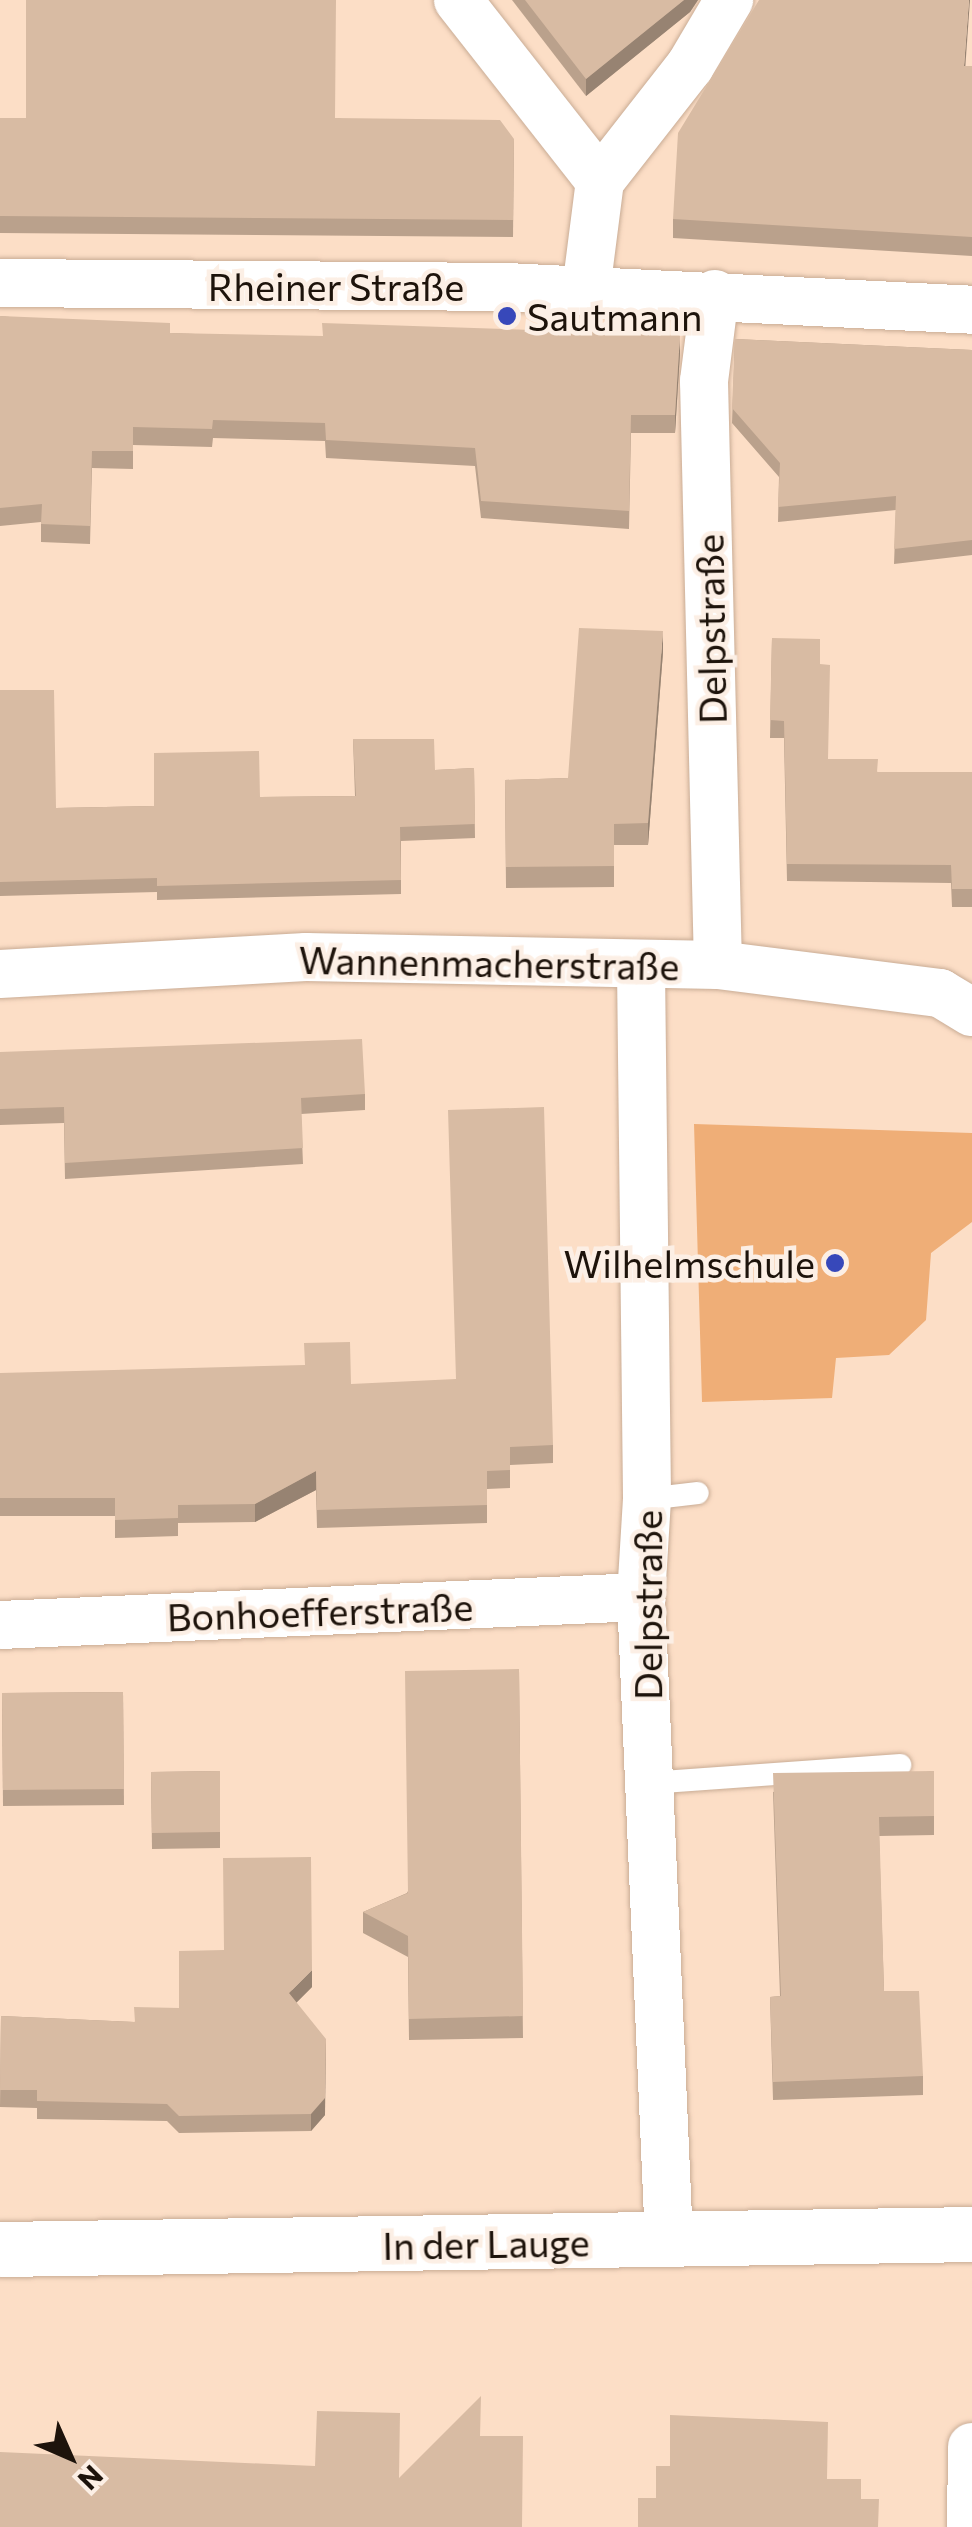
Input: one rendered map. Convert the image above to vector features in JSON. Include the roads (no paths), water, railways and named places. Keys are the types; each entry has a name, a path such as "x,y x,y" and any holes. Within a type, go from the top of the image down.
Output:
{"street":[{"path":"458,0 600,181"},
{"path":"586,290 600,181 690,66 730,0"},
{"name":"Rheiner Straße","path":"0,283 586,290 972,310"},
{"name":"Delpstraße","path":"715,294 704,380 718,966"},
{"name":"Wannenmacherstraße","path":"0,974 306,956 641,968 718,966 940,993 972,1012"},
{"name":"Delpstraße","path":"641,968 647,1499 640,1597 668,2241"},
{"name":"Bonhoefferstraße","path":"0,1625 640,1597"},
{"name":"In der Lauge","path":"0,2249 972,2234"},
{"path":"971,2527 972,2447"}],"lane":[{"path":"647,1499 698,1492"},
{"path":"650,1783 900,1765"}],"place":[{"name":"Sautmann","path":"507,316"},
{"name":"Wilhelmschule","path":"835,1263"}]}
